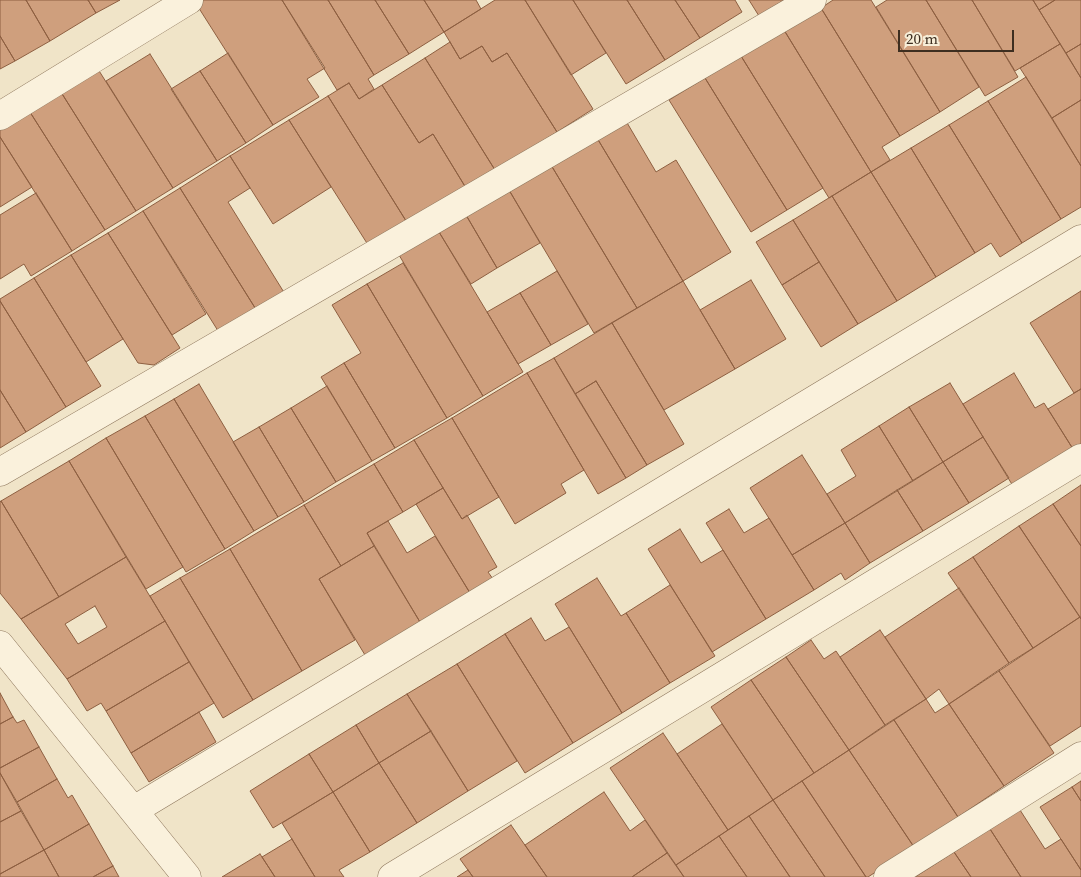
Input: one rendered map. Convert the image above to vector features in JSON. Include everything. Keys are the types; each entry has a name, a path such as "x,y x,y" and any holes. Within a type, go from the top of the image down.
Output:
{"street":[{"path":"0,116 189,0"},
{"path":"0,472 812,0"},
{"path":"134,810 1081,239"},
{"path":"392,877 1081,458"},
{"path":"0,645 187,877"},
{"path":"888,877 1081,756"}],"building":[{"path":"0,0 26,0 50,41 15,61 0,36"},
{"path":"26,0 88,0 96,13 50,41"},
{"path":"88,0 120,0 96,13"},
{"path":"198,0 282,0 325,68 307,79 319,97 273,125 195,2"},
{"path":"282,0 328,0 374,75 368,79 374,89 359,99 349,83 337,90"},
{"path":"328,0 375,0 409,54 374,75"},
{"path":"375,0 424,0 444,32 409,54"},
{"path":"424,0 476,0 481,9 444,32"},
{"path":"495,0 525,0 593,109 557,132 507,53 492,62 482,46 460,59 444,32"},
{"path":"525,0 573,0 606,53 571,75"},
{"path":"573,0 627,0 665,60 626,84"},
{"path":"627,0 675,0 700,38 665,60"},
{"path":"675,0 735,0 742,12 700,38"},
{"path":"749,0 784,0 759,16"},
{"path":"833,0 871,0 940,112 900,136 821,8"},
{"path":"887,0 926,0 979,87 940,112 876,7"},
{"path":"926,0 972,0 1018,77 985,96"},
{"path":"972,0 1033,0 1060,44 1015,71"},
{"path":"1033,0 1055,0 1039,10"},
{"path":"1055,0 1081,0 1081,44 1066,53 1039,10"},
{"path":"821,8 900,136 882,147 890,160 871,172 784,30"},
{"path":"784,30 871,172 829,198 741,56"},
{"path":"0,36 15,61 0,69"},
{"path":"450,42 460,59 482,46 492,62 507,53 557,132 495,170 425,58"},
{"path":"1060,44 1081,78 1081,100 1052,118 1020,68"},
{"path":"1081,44 1081,78 1066,53"},
{"path":"228,53 273,125 246,143 200,71"},
{"path":"150,54 217,161 173,188 106,81"},
{"path":"741,56 823,188 787,210 705,78"},
{"path":"425,58 495,170 466,188 433,134 419,143 382,85"},
{"path":"96,66 173,188 136,211 59,89"},
{"path":"200,71 246,143 217,161 171,89"},
{"path":"1026,77 1081,166 1081,207 1061,219 988,101"},
{"path":"705,78 787,210 751,232 669,100"},
{"path":"349,83 359,99 382,85 419,143 433,134 466,188 408,224 328,96"},
{"path":"59,89 136,211 105,230 28,109"},
{"path":"328,96 408,224 370,248 289,120"},
{"path":"1081,100 1081,166 1052,118"},
{"path":"988,101 1061,219 1022,243 949,125"},
{"path":"28,109 105,230 72,251 0,137 0,126"},
{"path":"289,120 331,187 273,224 230,156"},
{"path":"626,121 656,172 676,160 731,252 683,281 597,138"},
{"path":"949,125 1022,243 1000,257 991,243 975,253 911,148"},
{"path":"0,137 32,187 0,207"},
{"path":"597,138 683,281 637,308 551,165"},
{"path":"911,148 975,253 936,277 871,172"},
{"path":"230,156 250,188 228,202 285,294 257,311 180,188"},
{"path":"551,165 637,308 594,333 509,190"},
{"path":"871,172 936,277 897,301 832,196"},
{"path":"180,188 257,311 220,334 143,211"},
{"path":"509,190 540,243 497,268 466,215"},
{"path":"36,193 72,251 31,276 24,264 0,279 0,215"},
{"path":"832,196 897,301 858,324 793,220"},
{"path":"143,211 206,314 172,335 108,233"},
{"path":"466,215 497,268 471,284 439,232"},
{"path":"793,220 819,262 782,285 756,242"},
{"path":"439,232 523,372 483,396 399,255"},
{"path":"108,233 180,348 154,365 138,363 71,255"},
{"path":"71,255 123,339 86,362 34,278"},
{"path":"819,262 858,324 821,347 782,285"},
{"path":"403,263 483,396 447,418 367,284"},
{"path":"557,271 588,324 551,345 520,293"},
{"path":"34,278 101,386 66,407 0,301 0,299"},
{"path":"751,280 786,339 735,369 700,310"},
{"path":"683,281 735,369 664,410 612,323"},
{"path":"367,284 447,418 395,448 344,363 361,353 332,305"},
{"path":"1081,291 1081,389 1074,393 1030,323"},
{"path":"520,293 551,345 518,364 487,312"},
{"path":"0,301 66,407 26,432 0,390"},
{"path":"612,323 684,444 647,465 596,381 575,394 554,358"},
{"path":"554,358 626,478 598,494 527,373"},
{"path":"344,363 395,448 372,461 321,377"},
{"path":"527,373 584,470 561,484 566,493 515,524 452,418"},
{"path":"1014,373 1035,408 1044,403 1073,449 1013,486 963,404"},
{"path":"596,381 647,465 626,478 575,394"},
{"path":"950,383 983,437 943,462 909,407"},
{"path":"199,384 278,517 254,531 174,399"},
{"path":"327,386 372,461 336,482 291,408"},
{"path":"1081,389 1081,445 1073,449 1048,409"},
{"path":"0,390 26,432 0,448"},
{"path":"174,399 254,531 225,549 145,416"},
{"path":"909,407 943,462 913,481 879,426"},
{"path":"291,408 336,482 304,502 259,427"},
{"path":"145,416 225,549 186,572 106,438"},
{"path":"452,418 499,497 462,519 414,440"},
{"path":"879,426 913,481 845,523 827,494 856,476 841,450"},
{"path":"259,427 304,502 278,517 233,442"},
{"path":"983,437 1009,478 969,503 943,462"},
{"path":"106,438 183,567 146,589 69,461"},
{"path":"414,440 443,488 403,512 374,464"},
{"path":"802,455 845,523 792,555 750,488"},
{"path":"69,461 126,557 59,597 1,501"},
{"path":"943,462 969,503 923,531 897,490"},
{"path":"374,464 403,512 367,533 374,546 341,566 304,505"},
{"path":"1081,485 1081,546 1053,504"},
{"path":"443,488 462,519 467,515 497,567 488,572 493,579 470,593 416,504"},
{"path":"897,490 923,531 870,563 845,523"},
{"path":"1,501 59,597 21,619 0,593"},
{"path":"1053,504 1081,546 1081,619 1019,526"},
{"path":"304,505 341,566 319,579 355,640 302,671 230,549"},
{"path":"729,509 744,533 769,518 814,590 766,619 706,523"},
{"path":"388,521 407,553 435,536 470,593 420,622 367,533"},
{"path":"845,523 870,563 845,580 841,573 814,590 792,555"},
{"path":"1019,526 1080,617 1033,648 973,557"},
{"path":"680,529 701,563 723,550 766,619 712,652 648,549"},
{"path":"374,546 420,622 365,655 319,579"},
{"path":"230,549 302,671 253,700 180,578"},
{"path":"126,557 165,621 67,679 21,619","holes":["95,606 107,627 78,644 65,624"]},
{"path":"973,557 1033,648 1009,663 948,573"},
{"path":"180,578 253,700 223,718 150,596"},
{"path":"597,578 621,616 626,613 670,683 622,713 555,604"},
{"path":"670,585 715,656 670,683 626,613"},
{"path":"959,588 1009,663 949,704 939,689 926,699 885,637"},
{"path":"1080,617 1081,726 1050,746 999,671"},
{"path":"531,618 545,641 569,627 622,713 573,743 505,634"},
{"path":"165,621 189,662 106,711 101,703 87,711 67,679"},
{"path":"880,630 926,699 885,725 840,657"},
{"path":"505,634 573,743 525,773 457,664"},
{"path":"811,640 824,659 836,651 885,725 849,750 786,657"},
{"path":"786,657 849,750 814,773 751,680"},
{"path":"189,662 214,703 131,753 106,711"},
{"path":"457,664 517,761 468,791 407,694"},
{"path":"999,671 1054,753 1004,786 949,704"},
{"path":"751,680 814,773 773,800 711,707"},
{"path":"0,693 13,717 0,724"},
{"path":"407,694 431,731 379,763 356,725"},
{"path":"926,699 935,713 949,704 1004,786 958,817 894,720"},
{"path":"199,712 216,742 149,782 131,753"},
{"path":"13,717 17,723 24,720 39,747 0,768 0,724"},
{"path":"894,720 958,817 914,847 849,750"},
{"path":"722,724 773,800 728,830 677,754"},
{"path":"356,725 379,763 333,792 309,754"},
{"path":"431,731 468,791 417,823 379,763"},
{"path":"663,733 728,830 676,865 610,768"},
{"path":"39,747 57,779 17,802 0,773 0,768"},
{"path":"849,750 914,847 868,877 866,877 802,781"},
{"path":"309,754 333,792 273,828 250,791"},
{"path":"379,763 417,823 370,852 333,792"},
{"path":"0,773 21,811 0,822"},
{"path":"57,779 68,798 72,795 89,824 44,850 17,802"},
{"path":"802,781 866,877 825,877 773,800"},
{"path":"1081,781 1081,801 1072,787"},
{"path":"1072,787 1081,801 1081,870 1040,807"},
{"path":"333,792 370,852 339,870 344,877 315,877 282,823"},
{"path":"604,792 630,831 645,820 667,853 632,877 547,877 525,845"},
{"path":"773,800 825,877 790,877 749,816"},
{"path":"1020,810 1045,849 1061,839 1081,870 1081,877 1021,877 990,829"},
{"path":"21,811 44,850 0,874 0,822"},
{"path":"749,816 790,877 747,877 719,836"},
{"path":"89,824 113,866 93,877 59,877 44,850"},
{"path":"511,825 547,877 473,877 460,859"},
{"path":"990,829 1021,877 971,877 954,852"},
{"path":"719,836 747,877 684,877 676,865"},
{"path":"292,839 315,877 275,877 262,857"},
{"path":"44,850 59,877 0,877 0,874"},
{"path":"954,852 971,877 915,877"},
{"path":"667,853 684,877 632,877"},
{"path":"260,854 275,877 222,877"},
{"path":"113,866 119,877 93,877"},
{"path":"468,870 473,877 457,877"}]}
